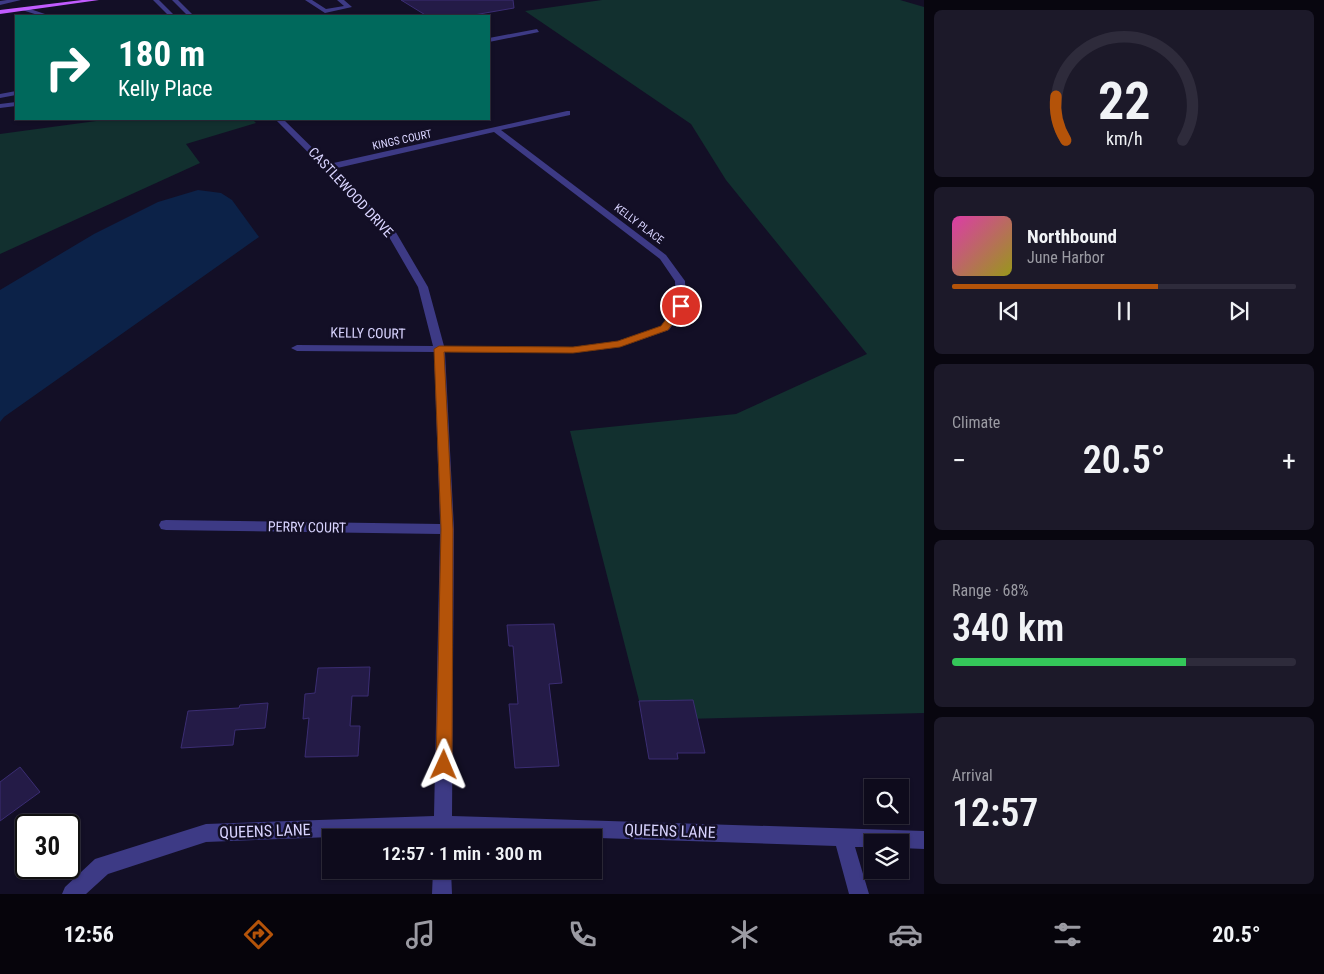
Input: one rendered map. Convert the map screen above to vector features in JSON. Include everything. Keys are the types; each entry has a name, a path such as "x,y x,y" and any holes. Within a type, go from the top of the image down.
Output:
{"main road":[{"path":"0,12 96,0"}],"street":[{"path":"0,3 18,0"},
{"path":"156,0 171,15"},
{"path":"175,0 191,15"},
{"path":"308,0 324,11 350,7 340,0"},
{"path":"24,9 43,15"},
{"path":"490,40 537,31"},
{"path":"0,96 15,93"},
{"path":"0,106 15,104"},
{"name":"KINGS COURT","path":"329,167 567,113"},
{"name":"CASTLEWOOD DRIVE","path":"280,120 389,229 423,287 439,349 447,529 443,829"},
{"name":"KELLY PLACE","path":"439,349 573,350 620,344 665,328 681,306 680,281 663,257 496,130"},
{"name":"KELLY COURT","path":"297,348 439,349"},
{"name":"PERRY COURT","path":"166,525 447,529"},
{"name":"QUEENS LANE","path":"72,894 102,866 206,833 322,832"},
{"name":"QUEENS LANE","path":"602,833 924,840"},
{"path":"843,837 860,894"},
{"path":"442,879 442,894"}],"green space":[{"path":"602,0 900,0 924,7 924,713 644,720 570,431 736,414 867,354 726,180 691,124 525,11"},
{"path":"104,120 253,120 256,123 186,144 200,163 0,254 0,134"}],"water":[{"path":"198,190 221,193 232,200 259,237 4,417 0,422 0,290 94,234 158,202"}],"building":[{"path":"401,0 513,0 514,8 474,15 425,15"},
{"path":"554,624 562,683 549,684 559,766 515,768 509,704 518,704 513,646 509,646 507,625"},
{"path":"370,667 368,696 352,696 350,726 360,726 358,756 305,757 309,718 303,719 305,694 315,693 318,668"},
{"path":"693,700 705,753 677,753 678,759 649,759 639,701"},
{"path":"268,703 265,728 235,730 233,745 181,748 188,711 239,708 240,705"},
{"path":"20,767 40,792 0,821 0,782"}],"route":[{"path":"444,765 447,529 439,349 505,351 573,350 620,344 665,328 681,306"}]}
